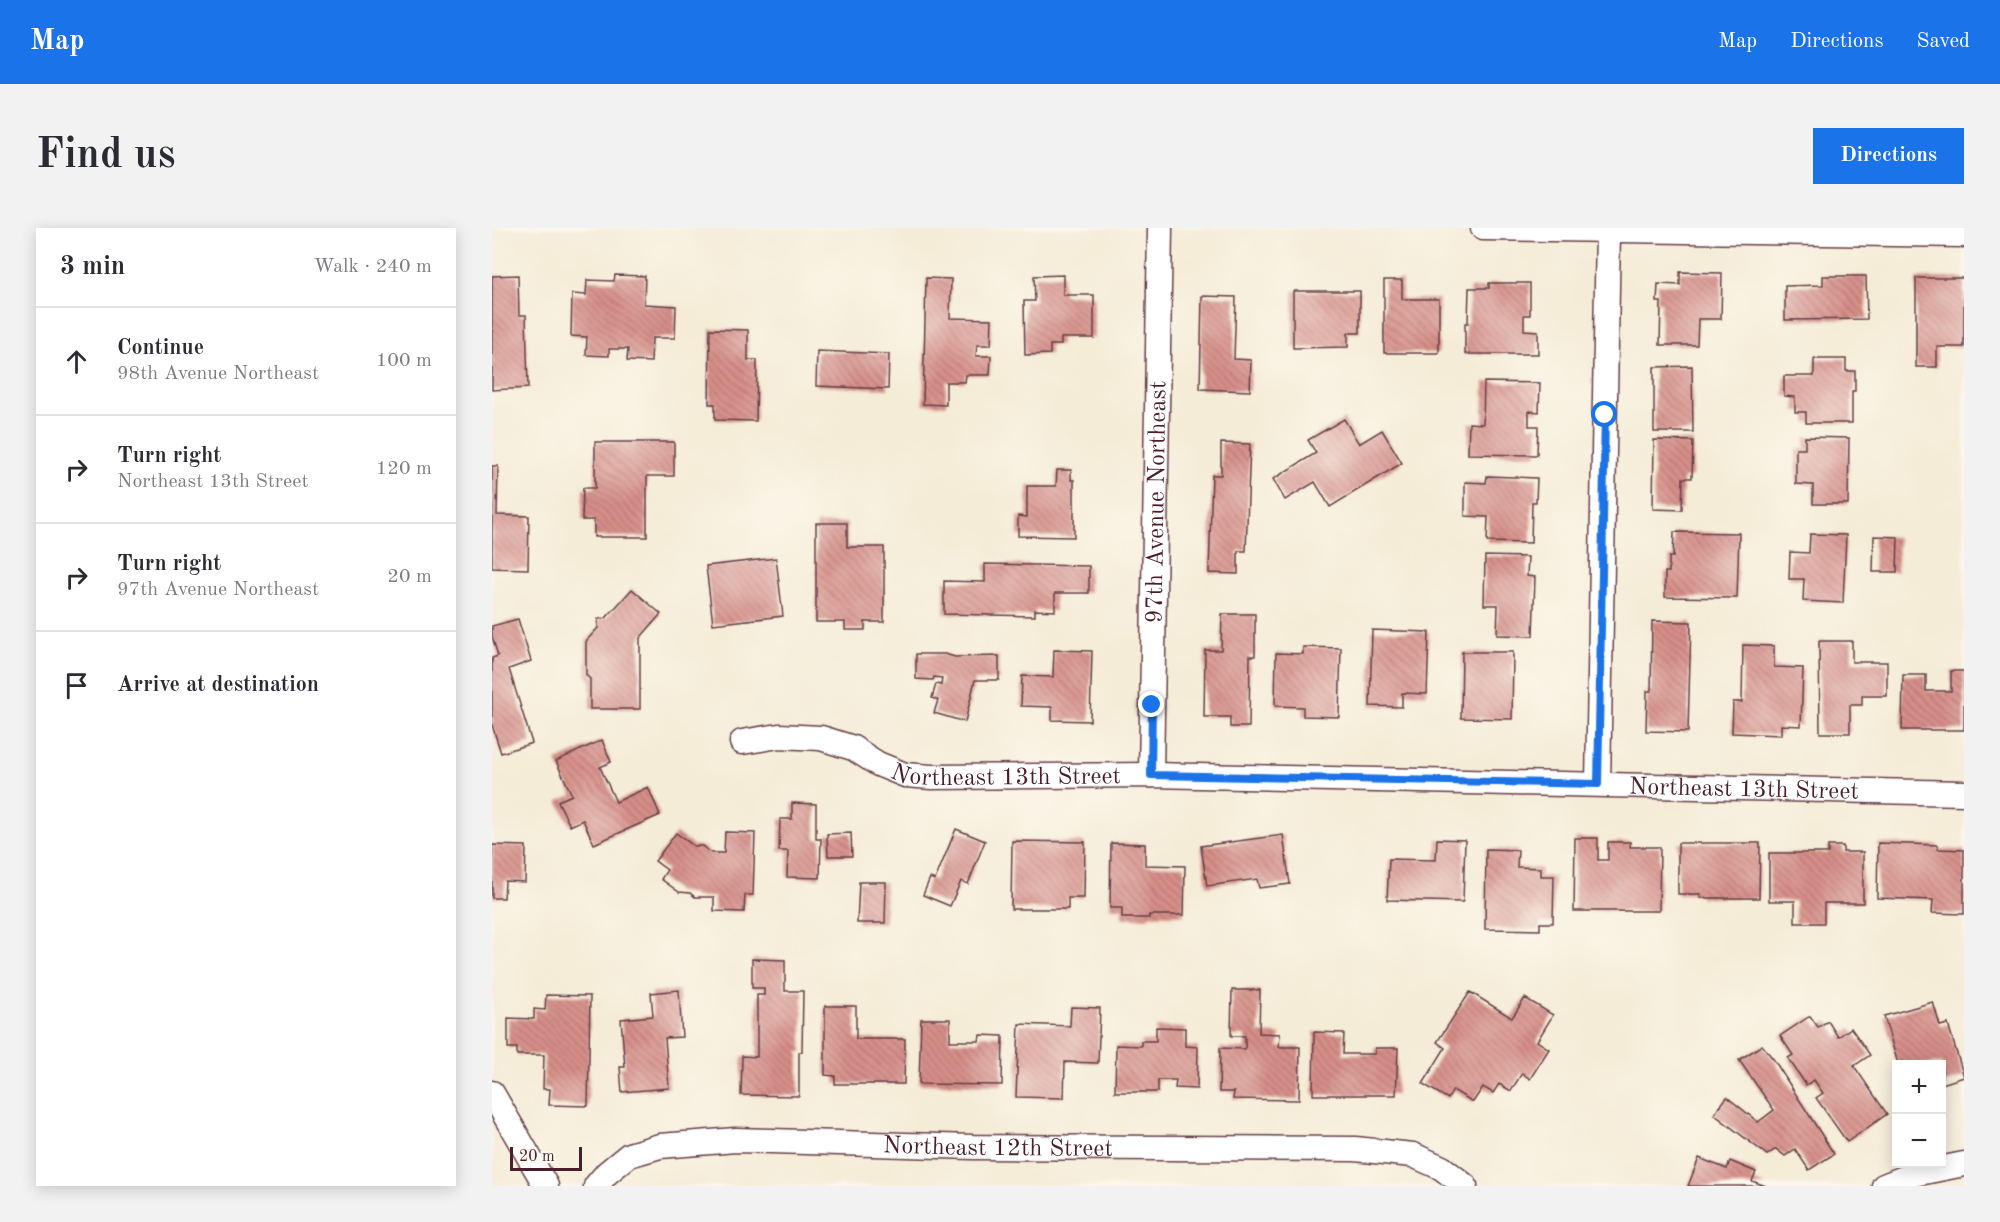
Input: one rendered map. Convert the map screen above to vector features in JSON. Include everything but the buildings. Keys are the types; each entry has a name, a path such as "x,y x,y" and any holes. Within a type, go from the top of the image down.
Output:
{"street":[{"name":"97th Avenue Northeast","path":"1151,775 1160,228"},
{"path":"1483,228 1964,236"},
{"path":"1598,784 1608,231"},
{"name":"Northeast 13th Street","path":"742,742 779,735 821,738 853,748 878,764 905,775 943,777 1151,775 1964,793"},
{"path":"492,1094 546,1186"},
{"name":"Northeast 12th Street","path":"596,1186 628,1155 660,1146 736,1140 973,1147 1355,1149 1413,1155 1442,1168 1465,1186"},
{"path":"1884,1186 1914,1174 1964,1164"}],"route":[{"path":"1152,705 1151,775 1598,784 1605,415"}]}
